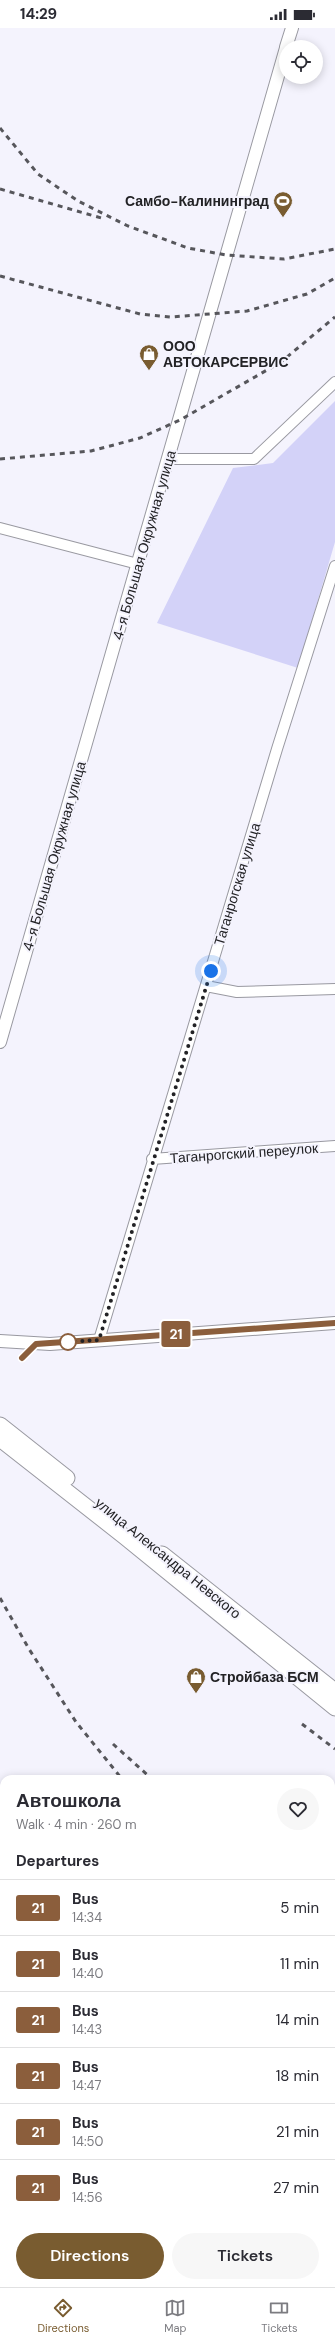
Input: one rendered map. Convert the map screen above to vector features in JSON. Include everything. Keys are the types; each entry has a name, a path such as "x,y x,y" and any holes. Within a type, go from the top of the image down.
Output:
{"main road":[{"name":"улица Александра Невского","path":"0,1425 77,1492 335,1692"},
{"path":"0,1439 77,1492 335,1708"}],"street":[{"name":"4-я Большая Окружная улица","path":"288,40 292,28"},
{"name":"4-я Большая Окружная улица","path":"0,1042 279,72"},
{"path":"168,459 254,459 335,382"},
{"path":"0,528 138,564"},
{"name":"Таганрогская улица","path":"99,1340 152,1159 335,566"},
{"path":"206,986 238,992 335,989"},
{"name":"Таганрогский переулок","path":"152,1159 335,1146"},
{"path":"0,1341 36,1344 335,1323"}],"shaded area":[{"path":"335,401 335,542 298,668 157,623 233,468 273,463"}],"railway":[{"path":"0,128 38,174 78,201 128,226 188,248 226,255 284,259 335,249"},
{"path":"0,189 105,219"},
{"path":"0,276 140,314 171,317 247,311 307,294 335,278"},
{"path":"0,459 91,451 140,438 180,420 281,362 335,317"},
{"path":"0,1598 29,1649 76,1722 119,1775"},
{"path":"302,1724 335,1749"},
{"path":"113,1744 148,1775"}],"bus line":[{"name":"21","path":"22,1358 36,1344 335,1323"}],"place":[{"name":"Самбо-Калининград","path":"283,218"},
{"name":"ООО АВТОКАРСЕРВИС","path":"149,371"},
{"name":"Стройбаза БСМ","path":"196,1694"}],"route":[{"path":"68,1342 99,1340 152,1159 211,971"}]}
